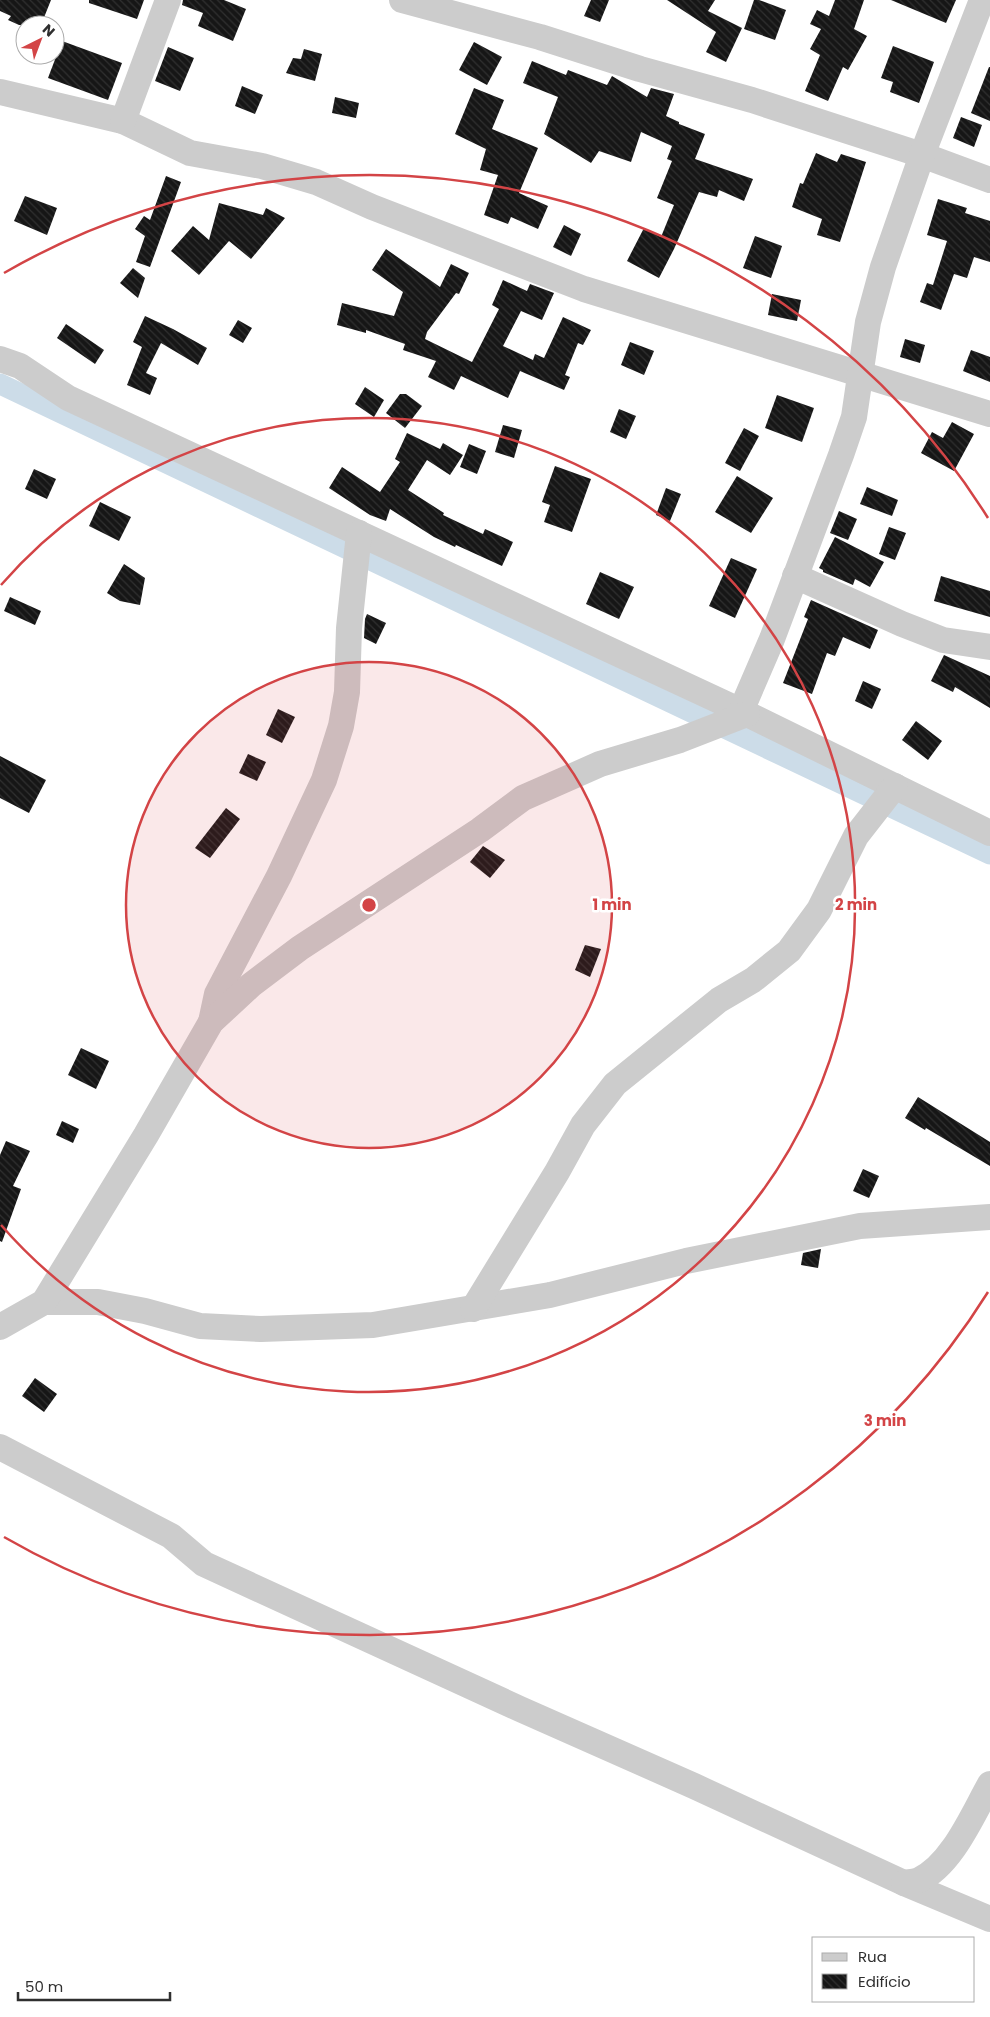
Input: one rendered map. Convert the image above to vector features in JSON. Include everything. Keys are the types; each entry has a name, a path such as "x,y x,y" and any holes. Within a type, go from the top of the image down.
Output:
{"street":[{"path":"123,121 168,0"},
{"path":"402,0 540,37 640,70 752,100 922,155 990,180"},
{"path":"0,1327 44,1302 141,1144 211,1022 251,985 300,948 480,830 523,798 600,764 680,740 744,712 854,417 868,322 883,267 922,155 982,0"},
{"path":"0,92 123,121 190,154 262,166 316,182 372,207 584,289 990,414"},
{"path":"0,359 20,366 68,398 744,712 990,833"},
{"path":"211,1022 217,994 279,876 324,780 341,726 347,692 349,628 359,533"},
{"path":"795,576 902,624 943,640 990,647"},
{"path":"473,1309 583,1125 615,1084 719,1000 753,980 789,951 819,910 856,836 895,786"},
{"path":"44,1302 98,1302 144,1311 200,1326 261,1329 373,1325 550,1294 686,1261 860,1226 990,1217"},
{"path":"0,1447 171,1536 204,1564 492,1697 694,1786 904,1883 990,1919"},
{"path":"904,1883 918,1880 932,1871 950,1854 990,1784"}],"building":[{"path":"0,0 51,0 45,15 15,15 15,23 8,20 11,16 0,11"},
{"path":"89,0 144,0 137,19 89,3"},
{"path":"183,0 224,0 246,9 233,41 198,26 203,13 182,5"},
{"path":"591,0 609,0 600,22 584,16"},
{"path":"667,0 715,0 708,11 742,28 726,62 706,52 716,32"},
{"path":"754,0 786,10 775,40 744,29"},
{"path":"835,0 864,0 854,29 867,36 848,70 843,67 828,101 805,91 820,55 810,49 821,29 810,24 817,10 829,16"},
{"path":"891,0 956,0 946,23"},
{"path":"65,42 122,63 108,100 48,78 53,65 65,65"},
{"path":"474,42 502,57 487,85 459,70"},
{"path":"893,46 934,62 919,103 890,92 893,82 881,78"},
{"path":"168,47 194,58 180,91 155,81"},
{"path":"304,49 322,54 315,81 286,73 293,58 301,59"},
{"path":"532,61 566,75 568,70 607,85 612,76 647,97 651,88 674,94 666,116 679,122 679,124 705,134 695,159 753,179 744,201 719,190 717,197 699,192 659,278 627,261 644,228 661,237 674,205 657,198 672,161 667,159 672,146 641,132 631,162 599,151 591,163 544,134 558,97 523,83"},
{"path":"990,67 990,121 971,113"},
{"path":"242,86 263,95 255,114 235,106"},
{"path":"474,88 504,100 492,129 538,148 519,193 548,206 538,229 511,217 508,224 484,215 498,175 480,170 486,149 455,134"},
{"path":"335,97 359,103 356,118 332,113"},
{"path":"961,117 982,125 974,147 953,138"},
{"path":"816,153 837,162 841,154 866,162 840,242 817,235 822,219 792,207 800,183 803,184"},
{"path":"166,176 181,182 150,267 136,262 145,236 135,229 144,216 150,220"},
{"path":"25,196 57,208 47,235 14,221"},
{"path":"938,199 967,208 965,213 990,221 990,262 974,257 967,278 954,274 941,310 920,302 927,283 933,285 947,241 927,235"},
{"path":"219,203 263,215 266,208 285,218 251,259 229,241 199,275 171,251 193,226 209,240"},
{"path":"564,225 581,234 571,256 553,247"},
{"path":"755,236 782,246 771,278 743,268"},
{"path":"386,249 440,287 451,264 469,273 459,294 456,293 427,332 425,339 472,362 499,309 492,305 503,280 527,291 530,284 554,293 542,320 521,311 503,346 533,360 535,354 544,358 563,317 591,330 583,345 578,343 565,375 570,377 564,390 520,371 508,398 461,376 454,390 428,377 436,361 403,350 405,344 366,330 366,333 337,325 342,303 394,316 403,292 372,270"},
{"path":"133,268 145,278 138,298 120,283"},
{"path":"772,294 801,300 797,321 768,315"},
{"path":"145,316 207,348 198,365 161,343 146,373 157,378 150,395 127,385 142,347 133,342"},
{"path":"238,320 252,328 243,343 229,335"},
{"path":"66,324 104,350 95,364 57,338"},
{"path":"905,339 925,345 920,363 900,357"},
{"path":"630,342 654,351 644,375 621,365"},
{"path":"971,350 990,357 990,382 963,371"},
{"path":"365,387 384,400 374,417 355,404"},
{"path":"400,394 406,394 422,406 405,428 386,413"},
{"path":"777,395 814,408 802,442 765,428"},
{"path":"619,409 636,416 626,439 610,432"},
{"path":"952,422 974,434 954,471 921,453 932,432 943,438"},
{"path":"503,425 522,430 514,458 495,452"},
{"path":"744,428 759,436 740,471 725,463"},
{"path":"407,433 440,449 443,443 463,455 450,475 427,460 408,490 444,513 443,515 483,534 485,529 513,542 502,566 434,537 390,509 386,521 370,515 329,488 342,467 380,492 400,462 395,459"},
{"path":"469,444 486,451 477,474 460,467"},
{"path":"555,466 591,479 572,532 544,522 550,505 542,502"},
{"path":"34,469 56,479 47,499 25,489"},
{"path":"737,476 773,498 751,533 715,512"},
{"path":"867,487 898,500 892,516 860,504"},
{"path":"666,488 681,494 670,521 656,515"},
{"path":"100,502 131,517 119,541 89,526"},
{"path":"839,511 857,519 848,540 830,533"},
{"path":"889,527 906,533 895,560 879,554"},
{"path":"835,537 884,562 870,587 855,579 853,585 823,572 819,568"},
{"path":"731,558 757,569 735,618 709,606"},
{"path":"124,564 145,578 140,605 120,601 107,593"},
{"path":"600,572 634,587 619,619 586,604"},
{"path":"941,576 990,591 990,617 934,601"},
{"path":"10,597 41,611 35,625 4,611"},
{"path":"811,600 878,630 870,649 843,637 835,656 827,653 812,694 783,683 808,619 804,617"},
{"path":"367,614 386,623 376,644 364,638"},
{"path":"944,655 990,676 990,708 955,687 953,692 931,681"},
{"path":"863,681 881,689 872,709 855,701"},
{"path":"278,709 295,717 282,743 266,735"},
{"path":"916,721 942,741 928,760 902,740"},
{"path":"248,754 266,762 257,781 239,773"},
{"path":"0,756 46,780 29,813 0,798"},
{"path":"226,808 240,819 210,858 195,848"},
{"path":"483,846 505,860 490,878 470,862"},
{"path":"585,945 601,949 590,977 575,970"},
{"path":"81,1048 109,1061 96,1089 68,1075"},
{"path":"918,1097 990,1142 990,1166 926,1128 925,1130 905,1118"},
{"path":"62,1121 79,1129 73,1143 56,1135"},
{"path":"6,1141 30,1151 13,1186 21,1189 2,1242 0,1241 0,1155"},
{"path":"863,1169 879,1176 869,1198 853,1191"},
{"path":"821,1249 818,1268 801,1265 803,1253"},
{"path":"35,1378 57,1394 44,1412 22,1396"}],"waterway":[{"path":"0,384 990,854"}]}
